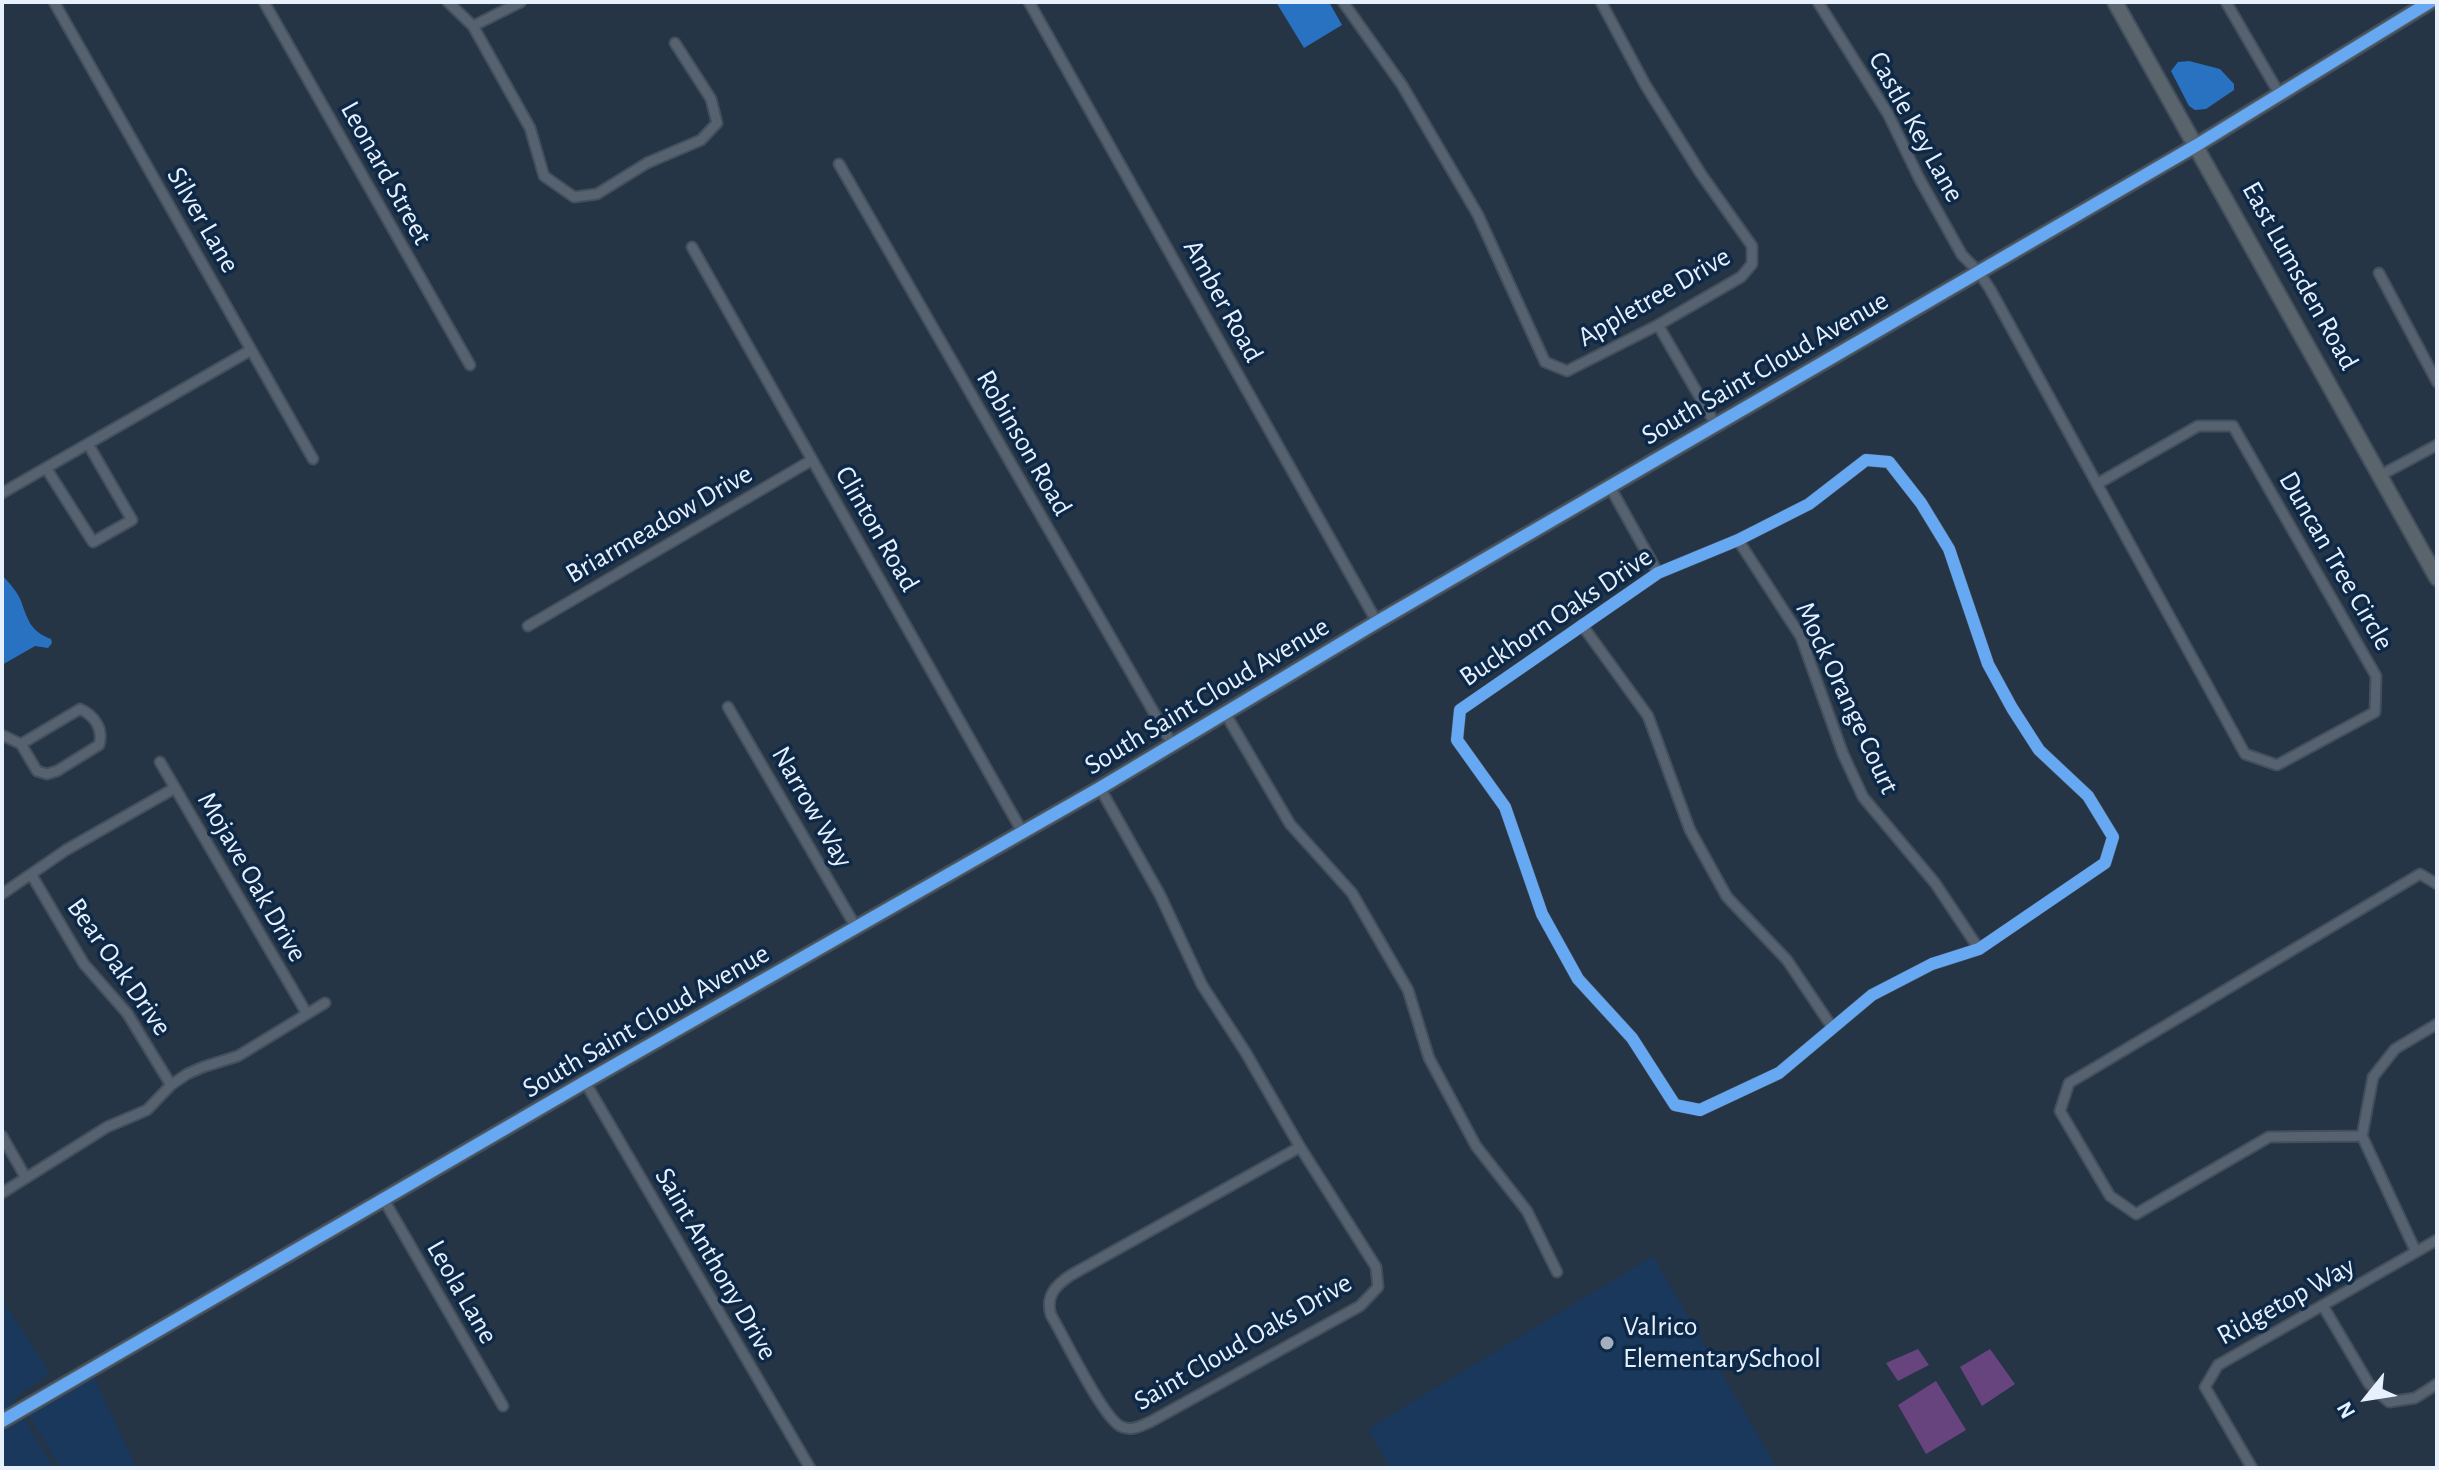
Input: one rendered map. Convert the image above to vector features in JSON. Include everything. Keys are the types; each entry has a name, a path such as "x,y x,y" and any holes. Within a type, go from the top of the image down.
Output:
{"street":[{"name":"Silver Lane","path":"54,2 313,459"},
{"name":"Leonard Street","path":"264,2 470,365"},
{"path":"448,2 473,26 530,128 544,176 574,197 597,194 647,163 701,140 717,123 711,99 675,43"},
{"path":"473,26 521,2"},
{"name":"Amber Road","path":"1029,2 1377,622"},
{"name":"Appletree Drive","path":"1343,2 1402,85 1478,215 1545,362 1567,371 1658,325 1741,277 1752,264 1752,246 1701,174 1646,86 1601,2"},
{"name":"Castle Key Lane","path":"1818,2 1888,114 1962,255 1978,271"},
{"name":"East Lumsden Road","path":"2115,2 2437,578"},
{"path":"2226,2 2280,95"},
{"name":"South Saint Cloud Avenue","path":"2,1421 585,1082 1100,788 1377,622 2197,145 2430,2"},
{"name":"Robinson Road","path":"839,164 1172,744"},
{"name":"Clinton Road","path":"692,247 1023,833"},
{"name":"Duncan Tree Circle","path":"1978,271 2245,754 2277,765 2375,712 2376,676 2233,426 2198,426 2097,484"},
{"path":"2379,273 2437,382"},
{"path":"1658,325 1716,425"},
{"path":"2,493 251,350"},
{"path":"46,468 93,542 132,520 88,444"},
{"path":"2381,475 2437,445"},
{"name":"Briarmeadow Drive","path":"528,626 812,460"},
{"name":"Buckhorn Oaks Drive","path":"1866,460 1889,462 1921,503 1949,549 1988,664 2012,708 2039,750 2088,796 2113,837 2105,863 1979,949 1932,964 1872,995 1779,1073 1700,1110 1675,1105 1632,1038 1578,979 1542,914 1505,807 1457,740 1460,710 1658,573 1738,540 1809,504 1866,460"},
{"name":"Buckhorn Oaks Drive","path":"1610,487 1658,573"},
{"name":"Mock Orange Court","path":"1738,540 1801,637 1843,754 1863,797 1935,883 1979,949"},
{"path":"1582,625 1648,716 1690,830 1727,897 1787,960 1832,1027"},
{"name":"Narrow Way","path":"728,707 857,929"},
{"path":"2,735 21,744 37,771 47,774 99,745 101,734 89,713 80,709 21,744"},
{"path":"1225,713 1290,824 1352,893 1408,990 1429,1058 1476,1146 1527,1211 1557,1272"},
{"name":"Mojave Oak Drive","path":"160,762 307,1014"},
{"path":"2,894 66,850 175,788"},
{"name":"Saint Cloud Oaks Drive","path":"1100,788 1160,895 1202,985 1376,1267 1378,1287 1360,1306 1150,1422 1131,1429 1118,1425 1106,1411 1051,1315 1048,1303 1052,1291 1071,1275 1300,1147"},
{"name":"Bear Oak Drive","path":"31,874 84,964 127,1013 171,1085"},
{"path":"2362,1136 2269,1137 2136,1214 2110,1196 2060,1111 2069,1083 2420,874 2437,884"},
{"path":"2,1193 83,1141 147,1110 171,1085 203,1067 238,1056 325,1003"},
{"path":"2416,1252 2362,1136 2373,1077 2395,1049 2437,1024"},
{"name":"Saint Anthony Drive","path":"585,1082 810,1468"},
{"path":"2,1136 26,1178"},
{"name":"Leola Lane","path":"384,1200 503,1406"},
{"name":"Ridgetop Way","path":"2252,1468 2205,1387 2218,1365 2437,1240"},
{"path":"2323,1306 2369,1384 2389,1402 2415,1398 2437,1384"}],"shaded area":[{"name":"Valrico ElementarySchool","path":"1653,1256 1777,1468 1390,1468 1368,1429"},
{"path":"5,1304 50,1373 13,1399 54,1468 2,1468 2,1305"},
{"path":"1918,1349 1929,1365 1898,1381 1886,1363"},
{"path":"1990,1349 2015,1384 1982,1406 1960,1367"},
{"path":"93,1375 137,1468 60,1468 28,1413"},
{"path":"1936,1381 1966,1430 1926,1454 1898,1405"}],"water":[{"path":"1276,2 1329,2 1342,25 1304,48"},
{"path":"2189,61 2220,69 2234,84 2234,90 2206,109 2195,110 2189,106 2171,71 2178,62"},
{"path":"2,575 17,594 31,624 52,643 48,648 35,646 2,665"}],"cycle path":[{"path":"2,1421 585,1082 1100,788 1377,622 2197,145 2430,2"},
{"path":"1866,460 1889,462 1921,503 1949,549 1988,664 2012,708 2039,750 2088,796 2113,837 2105,863 1979,949 1932,964 1872,995 1779,1073 1700,1110 1675,1105 1632,1038 1578,979 1542,914 1505,807 1457,740 1460,710 1658,573 1738,540 1809,504 1866,460"}],"place":[{"name":"Valrico ElementarySchool","path":"1607,1343"}]}
